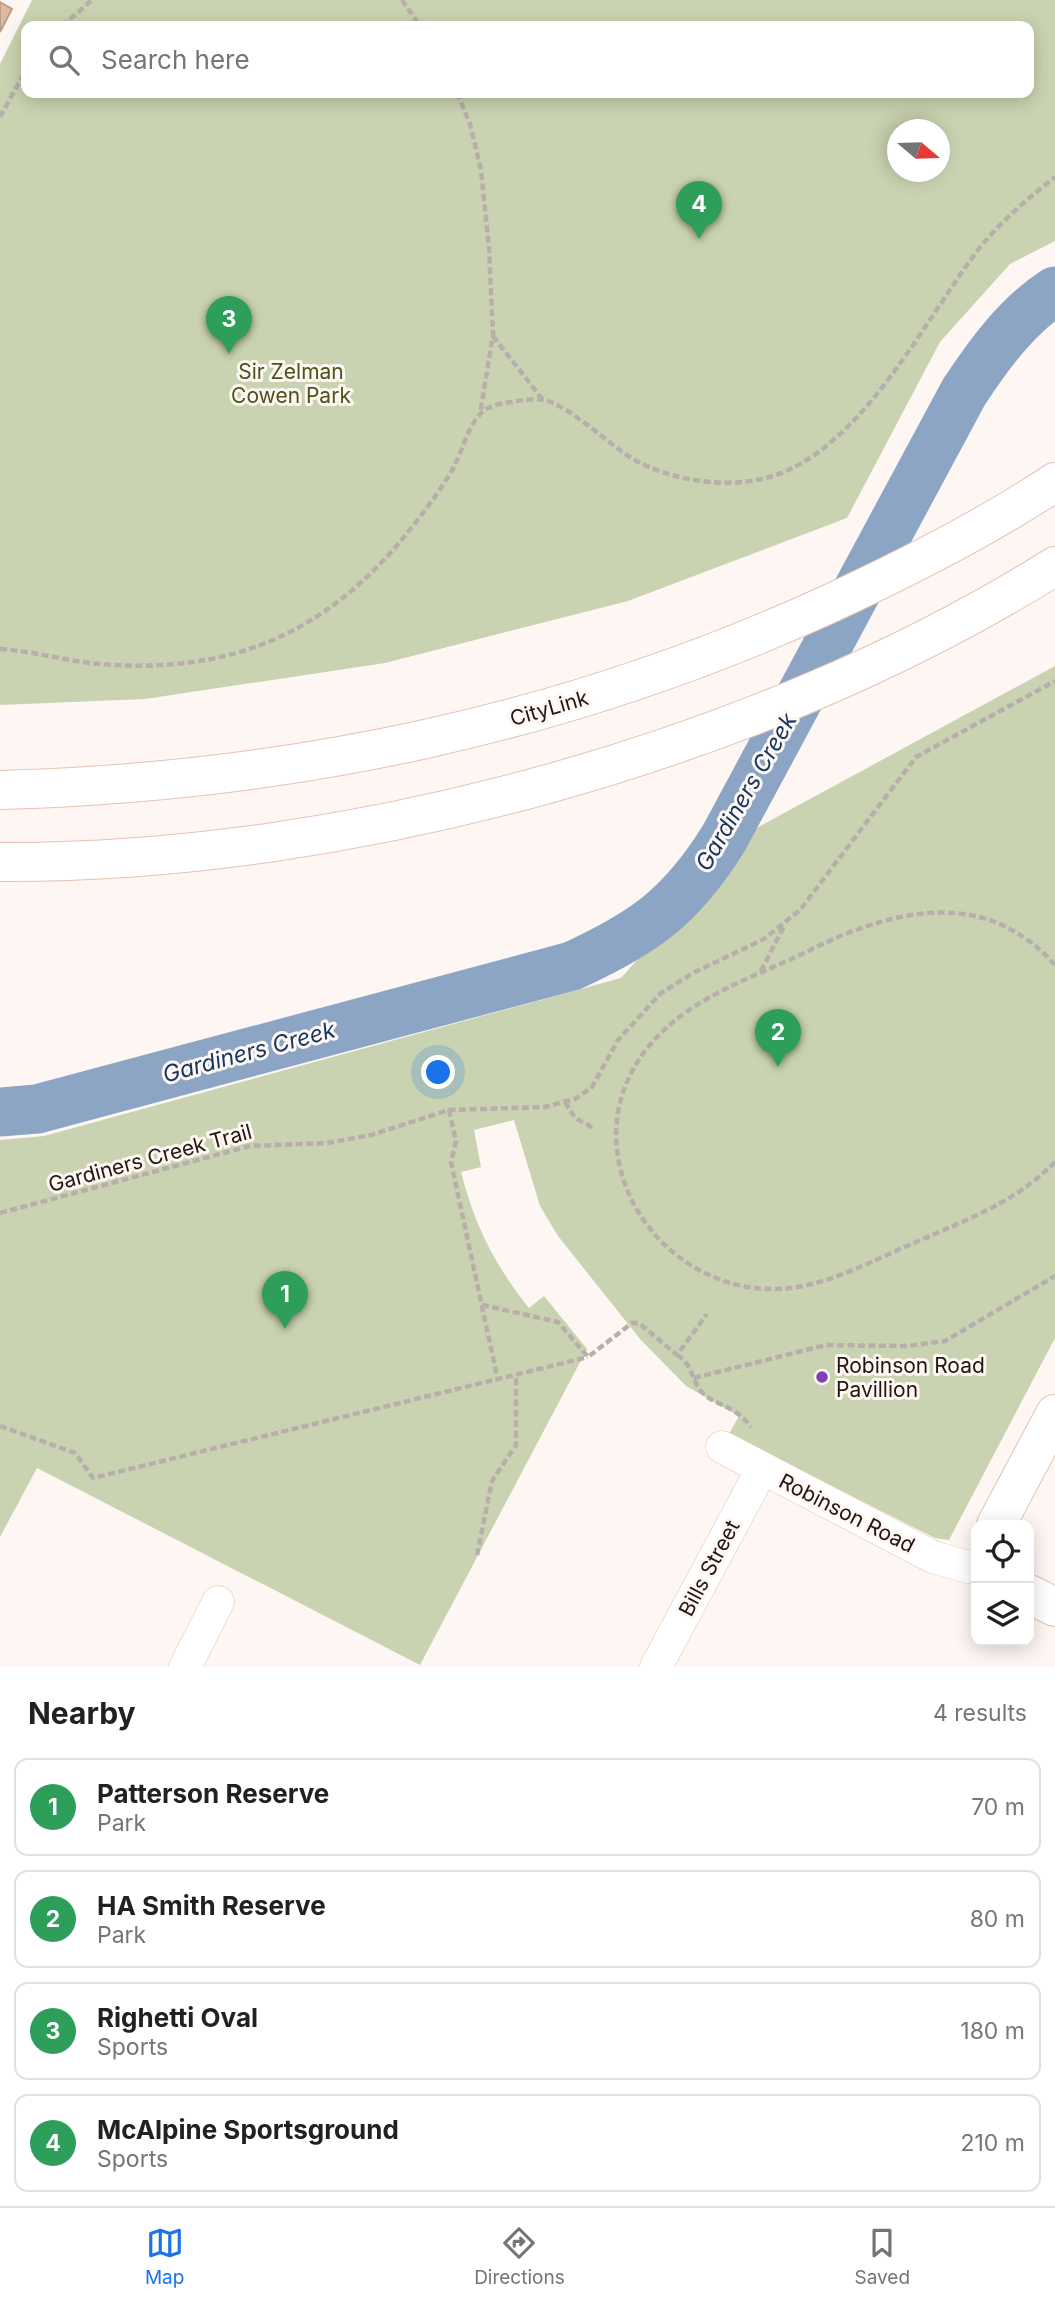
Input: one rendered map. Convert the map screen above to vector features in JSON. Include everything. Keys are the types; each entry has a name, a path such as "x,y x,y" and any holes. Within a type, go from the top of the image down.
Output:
{"main road":[{"name":"CityLink","path":"0,790 196,779 309,764 424,741 594,695 770,631 932,553 1055,482"},
{"path":"0,862 195,850 372,824 468,804 556,781 719,727 878,662 1055,566"},
{"path":"999,1520 1055,1414"},
{"path":"1034,1596 1055,1607"}],"street":[{"name":"Robinson Road","path":"722,1447 933,1557 971,1566"},
{"name":"Bills Street","path":"656,1667 759,1467"},
{"path":"185,1667 218,1602"}],"path":[{"path":"68,21 92,0"},
{"path":"402,0 417,21"},
{"path":"0,117 21,79"},
{"path":"0,649 95,663 155,667 237,654 286,637 334,606 400,543 454,467 480,415 493,335 489,248 481,170 470,124 459,98"},
{"path":"480,415 499,404 543,400 555,405 635,460 660,471 710,482 758,480 778,474 819,451 861,411 903,359 978,249 1000,223 1055,177"},
{"path":"493,335 543,400"},
{"name":"Gardiners Creek Trail","path":"0,1213 250,1146 327,1143 370,1135 449,1110 531,1108 565,1102 592,1087 618,1040 661,993 695,972 764,939 788,919 822,884 901,773 916,757 1055,681"},
{"path":"1055,965 1040,948 1000,923 950,912 919,912 849,932 684,1010 644,1053 629,1080 617,1135 625,1185 637,1213 654,1237 687,1265 706,1276 754,1289 776,1290 819,1282 993,1208 1021,1192 1055,1162"},
{"path":"759,973 770,957 778,933 788,919"},
{"path":"565,1102 575,1118 595,1129"},
{"path":"449,1110 456,1141 451,1162 498,1381"},
{"path":"694,1378 826,1345 907,1346 945,1341 1055,1276"},
{"path":"482,1305 558,1322 588,1357"},
{"path":"677,1355 707,1314"},
{"path":"0,1426 75,1453 93,1478 588,1357 632,1323 639,1323 686,1360 702,1393 741,1413 765,1447 759,1467"},
{"path":"477,1555 492,1481 516,1445 516,1376"}],"green space":[{"name":"Sir Zelman Cowen Park","path":"32,0 1055,0 1055,241 1010,264 940,342 847,518 628,601 385,663 145,699 0,705 0,64 21,22 21,98 1034,98 1034,21 22,21"},
{"path":"1055,666 1055,1338 949,1540 935,1538 729,1434 739,1416 686,1386 640,1339 558,1236 540,1206 514,1120 474,1130 481,1167 461,1172 467,1192 487,1244 529,1308 544,1296 587,1349 420,1665 37,1468 0,1537 0,1140 44,1136 621,978 751,831"}],"building":[{"path":"0,2 12,9 0,32"}],"waterway":[{"name":"Gardiners Creek","path":"0,1112 37,1109 572,966 620,942 659,916 692,882 724,838 964,392 1005,337 1028,312 1055,291"}],"place":[{"name":"McAlpine Sportsground","path":"699,239"},
{"name":"Righetti Oval","path":"229,354"},
{"name":"HA Smith Reserve","path":"778,1067"},
{"name":"Patterson Reserve","path":"285,1329"},
{"name":"Robinson Road Pavillion","path":"822,1377"}]}
